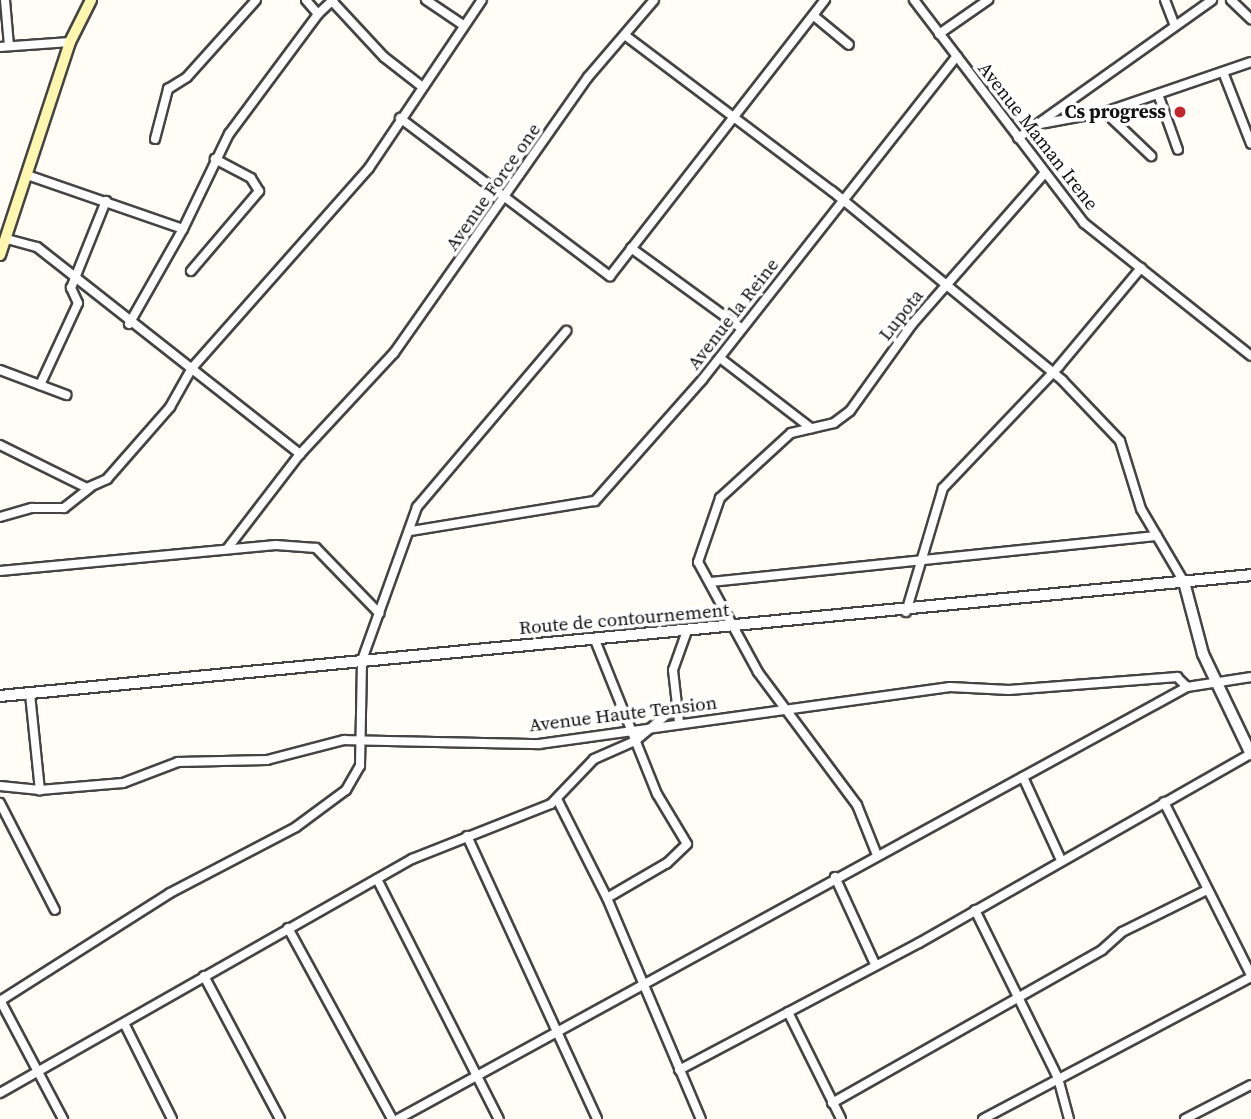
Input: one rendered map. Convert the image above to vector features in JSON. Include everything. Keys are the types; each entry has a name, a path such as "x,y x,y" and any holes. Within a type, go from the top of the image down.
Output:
{"main road":[{"path":"0,255 30,176 70,42 91,0"}],"street":[{"path":"5,0 5,47 70,42"},
{"path":"155,139 168,89 256,0"},
{"path":"306,0 318,13"},
{"path":"129,324 183,229 215,159 318,13 332,0 384,57 420,85"},
{"path":"426,0 463,25"},
{"path":"0,517 32,508 64,508 90,488 151,431 192,368 369,168 420,85 482,0"},
{"name":"Avenue Force one","path":"227,549 300,454 330,425 394,353 506,198 588,77 626,36 654,0"},
{"path":"401,118 610,276 737,118 825,0"},
{"name":"Avenue Maman Irene","path":"914,0 1084,223 1251,355"},
{"path":"939,34 988,0"},
{"path":"1165,0 1174,23"},
{"path":"1018,138 1174,23 1212,0"},
{"path":"1231,0 1251,19"},
{"path":"814,16 849,45"},
{"path":"626,36 737,118 1053,372 1116,436 1157,536 1184,582 1217,680 1251,754 975,910 678,1070"},
{"name":"Avenue la Reine","path":"411,531 490,521 595,500 720,358 841,200 957,56"},
{"path":"1037,125 1105,112 1251,62"},
{"path":"1223,72 1251,144"},
{"path":"1158,94 1178,150"},
{"path":"1105,112 1151,156"},
{"path":"191,271 259,191 251,178 215,159"},
{"name":"Lupota","path":"877,855 858,805 809,746 790,710 732,627 698,562 716,506 768,451 791,433 811,428 850,411 945,285 1045,173"},
{"path":"30,176 183,229"},
{"path":"40,385 78,303 71,290 106,201"},
{"path":"7,239 37,247 129,324 192,368 300,454"},
{"path":"631,248 741,328"},
{"path":"906,612 918,561 943,488 1053,372 1141,268"},
{"path":"63,1119 0,1000 170,893 340,797 360,766 362,660 424,497 566,331"},
{"path":"720,358 811,428"},
{"path":"0,370 66,395"},
{"path":"0,445 90,488"},
{"path":"710,582 1157,536"},
{"path":"0,571 227,549 321,548 379,613"},
{"name":"Route de contournement","path":"0,696 362,660 906,612 1251,575"},
{"path":"679,722 673,670 688,631"},
{"path":"595,640 635,741 687,845 607,898"},
{"name":"Avenue Haute Tension","path":"0,786 40,790 123,783 184,761 267,760 361,741 534,744 653,725 790,710 950,687 1009,690 1177,677 1187,687 1217,680 1251,677"},
{"path":"398,1119 643,987 835,877 1187,687"},
{"path":"30,694 40,790"},
{"path":"0,1093 41,1073 204,976 377,879 467,836 557,799 594,759 635,741 677,706"},
{"path":"1023,777 1061,860"},
{"path":"557,799 607,898 701,1119"},
{"path":"983,1119 1251,976 1164,802"},
{"path":"0,803 55,909"},
{"path":"467,836 490,881 492,901 558,1032 597,1119"},
{"path":"835,877 875,964"},
{"path":"377,879 499,1119"},
{"path":"832,1103 1102,950 1122,932 1207,891"},
{"path":"975,910 1058,1078 1069,1119"},
{"path":"288,928 393,1119"},
{"path":"204,976 280,1119"},
{"path":"788,1012 841,1119"},
{"path":"125,1025 172,1119"},
{"path":"1189,1118 1251,1085"}],"place":[{"name":"Cs progress","path":"1180,112"}]}
